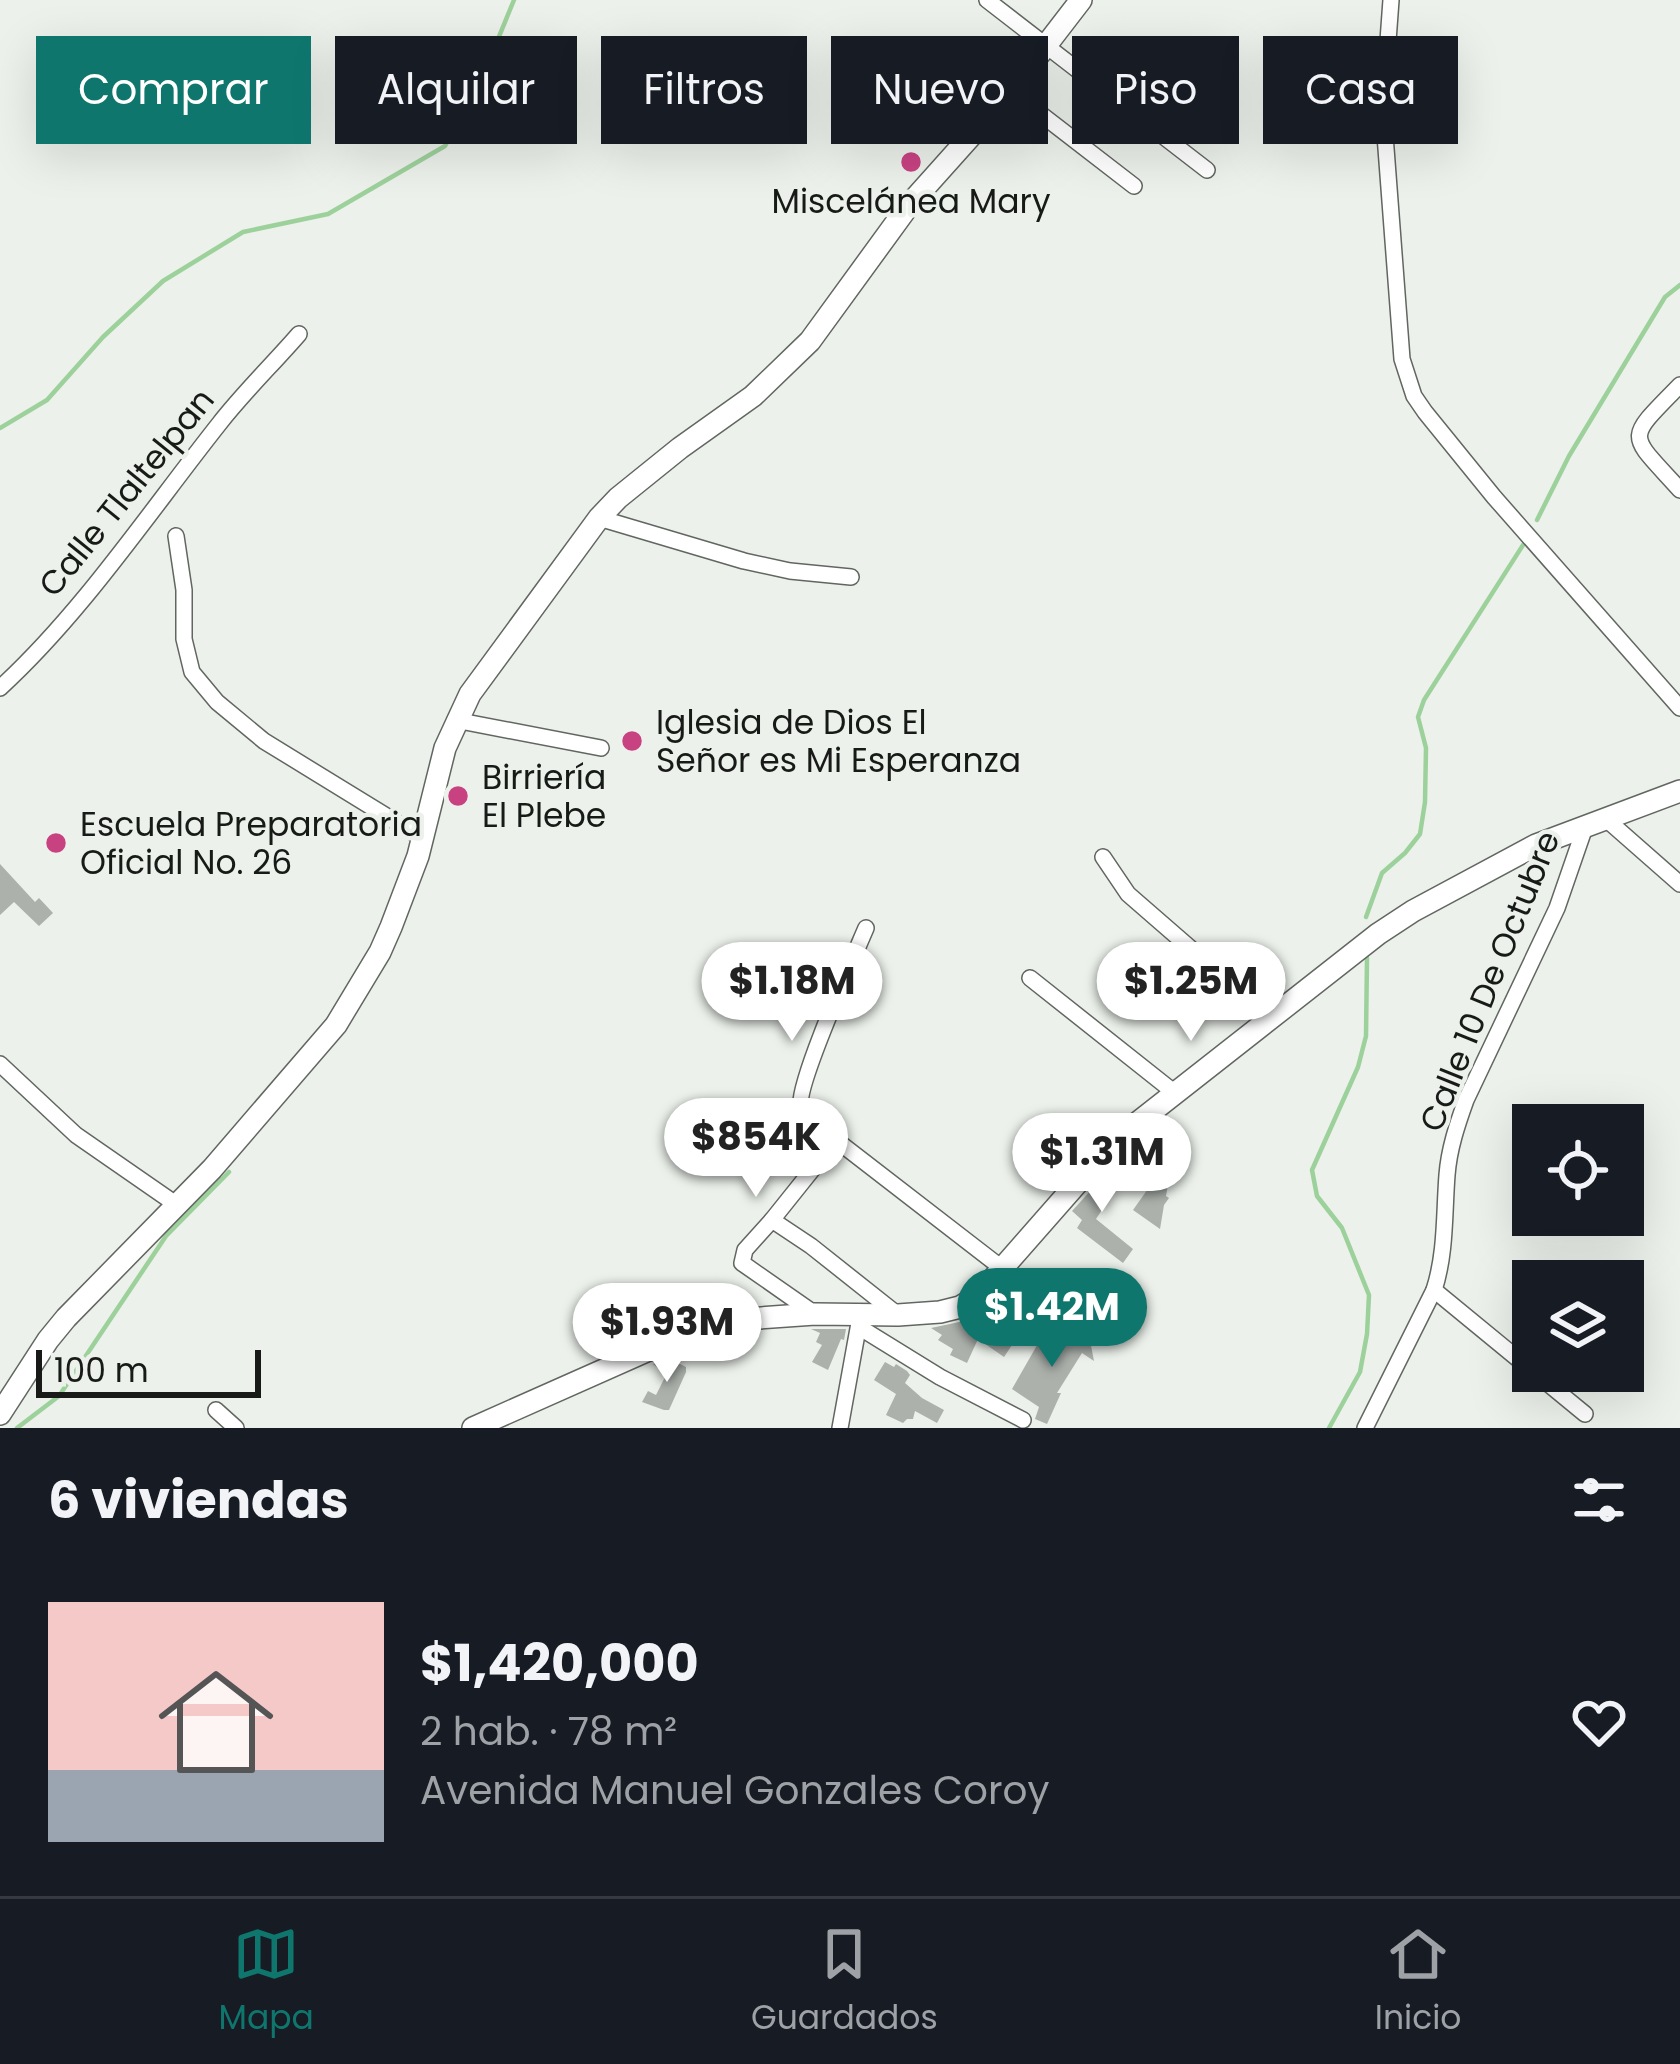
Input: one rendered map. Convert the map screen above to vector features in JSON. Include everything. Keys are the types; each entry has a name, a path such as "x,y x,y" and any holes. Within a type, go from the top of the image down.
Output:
{"main road":[{"path":"1048,42 1081,0"},
{"path":"2,1404 66,1318 177,1205 336,1025 391,927 455,721 599,518 644,476 753,396 800,352 908,205 963,144"},
{"path":"473,1428 669,1341 732,1320 815,1314 859,1321 960,1307 978,1296 1127,1131 1337,965 1414,911 1536,845 1680,791"}],"street":[{"path":"987,0 1034,36"},
{"path":"1391,0 1383,109 1402,359 1414,396 1494,497 1680,707"},
{"path":"1048,47 1207,170"},
{"path":"1048,119 1135,186"},
{"name":"Calle Tlaltelpan","path":"0,688 39,649 222,420 299,334"},
{"path":"1680,386 1641,425 1637,436 1680,490"},
{"path":"599,518 790,571 850,577"},
{"path":"176,536 184,590 184,639 192,672 217,702 264,741 422,838"},
{"path":"455,721 602,748"},
{"path":"1595,823 1680,884"},
{"name":"Calle 10 De Octubre","path":"1366,1428 1434,1290 1442,1259 1447,1172 1457,1124 1595,823"},
{"path":"1103,857 1128,893 1265,1022"},
{"path":"866,928 802,1092 804,1112 1003,1269"},
{"path":"1030,978 1174,1093"},
{"path":"0,1064 76,1135 177,1205"},
{"path":"815,1314 742,1263 745,1250 836,1140"},
{"path":"772,1220 898,1315"},
{"path":"1434,1290 1585,1414"},
{"path":"840,1428 859,1321 940,1377 1023,1420"},
{"path":"216,1410 236,1428"}],"building":[{"path":"0,864 35,902 39,898 53,913 39,926 14,902 0,915"},
{"path":"1141,1145 1164,1165 1174,1150 1160,1229 1133,1210 1157,1176 1133,1155"},
{"path":"1114,1165 1126,1173 1096,1219 1133,1249 1123,1263 1077,1228 1082,1220 1072,1211"},
{"path":"983,1311 979,1317 1014,1342 1004,1357 978,1339 967,1363 950,1355 953,1349 938,1340 942,1335 931,1328 964,1321"},
{"path":"1081,1321 1093,1329 1089,1335 1094,1361 1082,1353 1057,1393 1061,1393 1047,1424 1035,1419 1039,1407 1012,1389 1044,1333 1064,1347"},
{"path":"811,1329 846,1329 828,1370 812,1362 822,1345 816,1342 820,1333"},
{"path":"668,1358 686,1367 686,1372 669,1410 664,1410 642,1402 648,1391 656,1395 666,1375 653,1364"},
{"path":"885,1362 907,1371 910,1375 905,1383 944,1410 937,1423 915,1411 913,1419 903,1423 886,1415 896,1394 874,1380"}],"waterway":[{"path":"0,428 47,400 103,337 163,281 243,232 328,214 445,146 482,78 514,0"},
{"path":"1537,520 1569,456 1665,297 1680,285"},
{"path":"1366,917 1382,873 1420,834 1426,748 1418,717 1424,700 1525,542"},
{"path":"1329,1428 1360,1372 1369,1295 1342,1228 1317,1196 1312,1170 1358,1067 1366,1036 1367,958"},
{"path":"17,1428 59,1396 166,1236 229,1172"}],"place":[{"name":"Miscelánea Mary","path":"911,162"},
{"name":"Iglesia de Dios El Señor es Mi Esperanza","path":"632,741"},
{"name":"Birriería El Plebe","path":"458,796"},
{"name":"Escuela Preparatoria Oficial No. 26","path":"56,843"}]}
